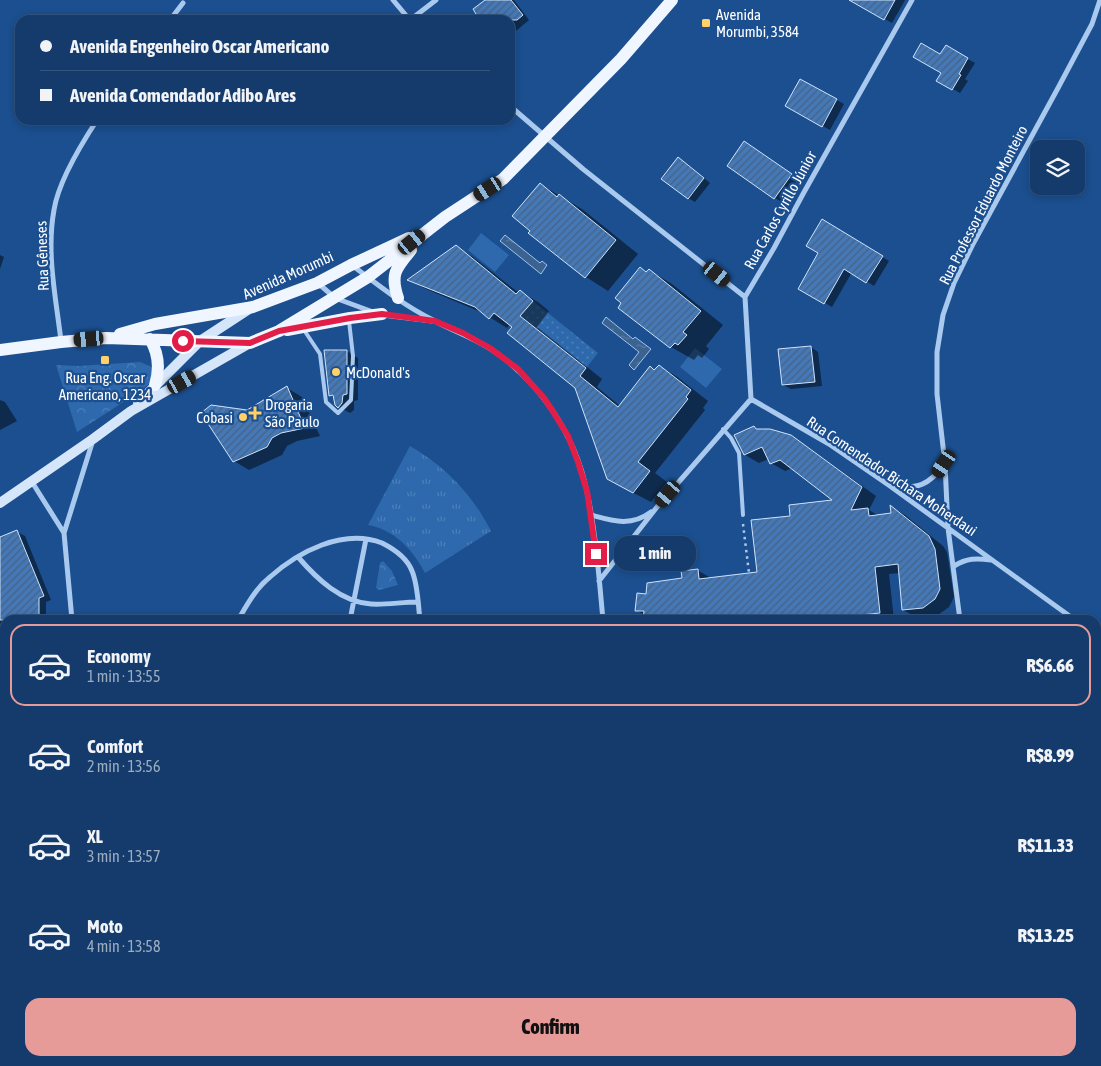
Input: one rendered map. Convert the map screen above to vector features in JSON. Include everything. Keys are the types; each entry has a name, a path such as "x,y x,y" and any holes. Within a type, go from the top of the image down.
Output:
{"main road":[{"name":"Avenida Morumbi","path":"0,503 131,411 250,343 279,331 368,277 428,230 503,179 621,59 672,0"},
{"name":"Avenida Morumbi","path":"131,411 200,341 253,306 318,283 351,265 428,230"},
{"path":"398,298 394,281 397,267 428,230"},
{"path":"106,338 155,324 253,306"},
{"path":"279,331 382,314"},
{"path":"0,350 106,338 250,343"},
{"path":"150,339 158,361 158,377 155,385"}],"street":[{"path":"393,0 406,15"},
{"path":"416,15 436,0"},
{"name":"Rua Carlos Cyrillo Júnior","path":"745,297 912,0"},
{"name":"Rua Professor Eduardo Monteiro","path":"960,615 948,528 937,394 936,352 943,315 954,283 973,244 1092,24 1100,0"},
{"path":"174,15 183,3"},
{"path":"515,110 583,168 745,297 751,399 723,429 599,581"},
{"name":"Rua Gêneses","path":"61,342 52,262 51,233 54,208 62,184 86,137 94,125"},
{"path":"351,265 435,321 463,333 490,348 518,369 544,398 568,436 587,491 602,615"},
{"path":"318,283 335,298 382,314 435,321"},
{"name":"Rua Comendador Bichara Moherdaui","path":"751,399 829,444 1067,615"},
{"path":"72,615 64,533 93,439"},
{"path":"890,486 908,488 928,483 944,464"},
{"path":"32,482 64,533"},
{"path":"591,515 618,522 628,522 638,520 658,507"},
{"path":"241,615 268,578 298,557 330,542 345,539 366,539 385,545 405,559 412,570 419,615"},
{"path":"351,615 366,539"},
{"path":"298,557 312,573 337,593 354,600 370,604 418,602"},
{"name":"Rua Comendador Bichara Moherdaui","path":"954,566 968,559 993,560"}],"lane":[{"path":"302,327 320,354 326,402 338,413 350,400 352,356 349,318"},
{"path":"723,429 739,453 742,515"}],"path":[{"path":"744,533 750,573"}],"green space":[{"path":"481,233 509,255 495,272 468,250"},
{"path":"533,301 598,353 586,368 520,316"},
{"path":"695,348 722,369 706,388 680,367"},
{"path":"140,362 152,367 155,379 139,392 77,432 56,365 78,366"},
{"path":"410,446 435,463 457,482 475,505 491,531 425,573 415,556 395,536 387,531 368,525"},
{"path":"383,561 392,571 398,585 379,590 376,588 380,563"}],"water":[{"path":"505,235 540,263 542,261 547,265 541,274 500,241"},
{"path":"606,317 633,339 635,337 651,349 634,370 629,365 639,352 602,323"}],"building":[{"path":"485,0 511,0 523,15 515,20 515,15 475,15 476,14 473,9"},
{"path":"849,0 895,0 884,20"},
{"path":"921,43 940,54 946,45 968,58 952,90 936,81 941,73 913,57"},
{"path":"800,79 837,99 822,127 785,106"},
{"path":"744,141 792,174 774,199 727,166"},
{"path":"678,157 704,178 688,199 661,179"},
{"path":"540,183 557,197 559,194 616,240 585,278 528,233 530,231 512,216"},
{"path":"822,219 883,256 866,283 844,269 824,304 798,289 818,253 806,246"},
{"path":"456,245 516,294 520,290 533,301 520,316 586,368 580,376 618,407 650,366 654,370 659,365 691,390 686,397 688,399 638,462 650,471 633,493 607,479 575,388 507,333 512,327 494,313 489,319 475,307 407,280"},
{"path":"640,267 646,272 649,269 701,311 683,332 687,335 678,345 675,343 670,348 618,308 621,303 615,298"},
{"path":"811,346 815,382 782,385 778,349"},
{"name":"McDonald's","path":"324,350 347,350 347,394 343,395 342,403 338,408 335,405 333,395 329,396"},
{"path":"287,386 305,428 281,433 272,438 267,447 233,462 201,413 211,405 247,410"},
{"path":"754,426 756,429 770,429 791,435 862,487 851,510 868,508 869,516 891,513 890,505 929,536 935,549 940,589 935,599 923,608 902,610 898,564 875,567 880,613 861,615 644,615 644,611 635,611 637,593 646,594 647,583 682,578 681,571 698,569 699,579 757,572 751,520 790,516 789,505 832,500 780,460 770,464 762,447 744,455 734,435"},
{"path":"17,530 44,596 39,598 39,615 0,615 0,537"}],"place":[{"name":"Avenida Morumbi, 3584","path":"706,23"},
{"name":"Rua Eng. Oscar Americano, 1234","path":"105,360"},
{"name":"McDonald's","path":"336,372"},
{"name":"Drogaria São Paulo","path":"255,413"},
{"name":"Cobasi","path":"243,417"}],"route":[{"path":"183,341 250,343 279,331 382,314 435,321 463,333 490,348 518,369 544,398 568,436 587,491 596,554"}]}
